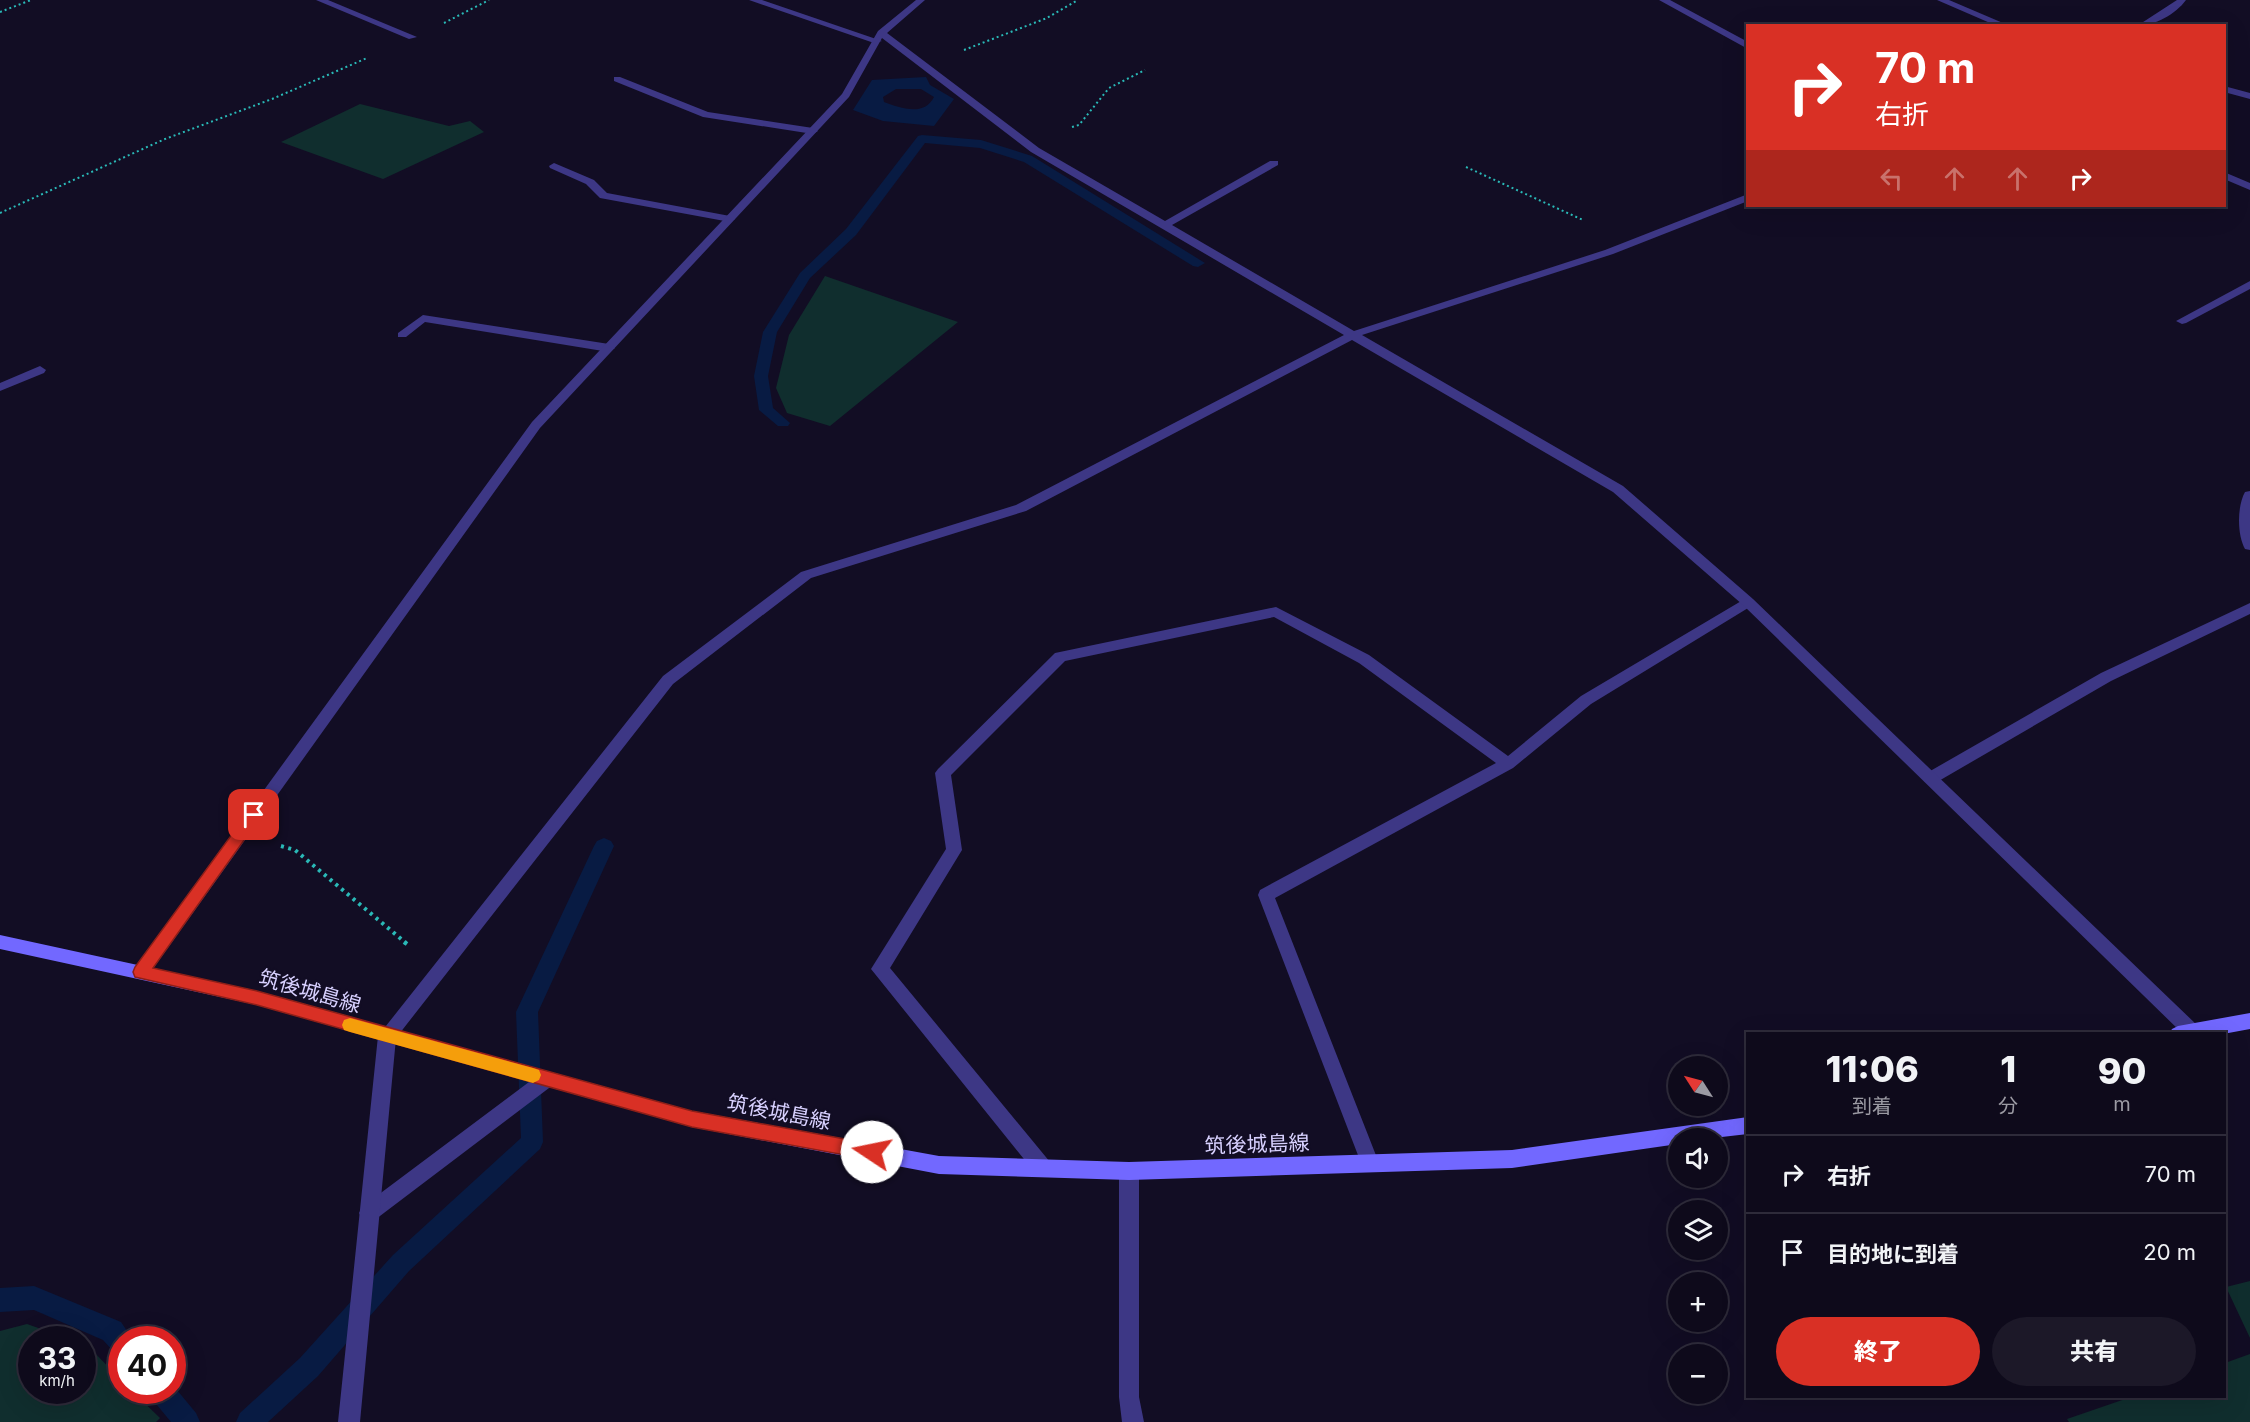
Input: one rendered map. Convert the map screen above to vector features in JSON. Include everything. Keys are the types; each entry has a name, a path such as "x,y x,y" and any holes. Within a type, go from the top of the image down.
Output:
{"street":[{"path":"320,0 412,37"},
{"path":"753,0 879,37 925,66 1026,143 1618,489 1748,602 1931,778 2185,1032 2250,1021"},
{"path":"141,972 536,425 846,95 879,37 921,0"},
{"path":"1663,0 1746,45"},
{"path":"1941,0 2001,24"},
{"path":"2145,24 2178,5 2182,0"},
{"path":"617,78 706,115 813,130"},
{"path":"2226,90 2250,96"},
{"path":"1165,225 1274,163"},
{"path":"554,166 590,182 604,195 730,219"},
{"path":"2226,176 2250,187"},
{"path":"348,1422 387,1036 669,680 806,575 1021,508 1352,335 1633,242 1746,198"},
{"path":"2182,321 2250,284"},
{"path":"402,335 423,318 609,348"},
{"path":"0,387 40,370"},
{"path":"2250,495 2247,500 2247,536 2250,546"},
{"path":"1370,1163 1266,895 1508,764 1586,700 1748,602"},
{"path":"1931,778 2106,677 2250,608"},
{"path":"1043,1168 880,969 954,850 943,773 1060,657 1276,612 1364,659 1508,764"},
{"name":"筑後城島線","path":"0,942 257,998 692,1119 939,1165 1129,1171 1512,1159 1746,1125"},
{"path":"369,1213 547,1079"},
{"path":"1129,1171 1129,1397 1133,1422"}],"path":[{"path":"0,12 31,0"},
{"path":"0,213 165,139 272,99 489,0"},
{"path":"925,66 1047,18 1078,0"},
{"path":"1026,143 1079,125 1109,88 1145,70"},
{"path":"1466,167 1633,242"},
{"path":"240,833 295,850 438,971"}],"green space":[{"path":"360,104 449,126 470,121 484,132 383,179 281,142"},
{"path":"825,276 958,322 830,426 787,413 776,388 789,335"},
{"path":"2250,1281 2250,1338 2226,1287"},
{"path":"18,1326 18,1404 96,1404 96,1354 108,1367 108,1404 145,1404 160,1418 156,1422 0,1422 0,1331"},
{"path":"2250,1354 2250,1422 2069,1422 2067,1419 2128,1398 2226,1398 2226,1363"}],"water":[{"path":"926,77 930,85 954,99 934,126 883,121 853,110 872,80","holes":["896,89 921,89 934,97 924,107 911,109 884,102 883,97"]}],"waterway":[{"path":"783,423 766,410 761,376 770,332 805,276 851,232 922,139 981,144 1028,159 1198,263"},
{"path":"249,1422 309,1367 401,1263 532,1142 527,1012 604,846"},
{"path":"0,1300 34,1298 108,1329"},
{"path":"172,1404 187,1422"}],"slow traffic":[{"path":"350,1025 533,1075"}],"route":[{"path":"254,815 141,972 257,998 692,1119 872,1152"}]}
